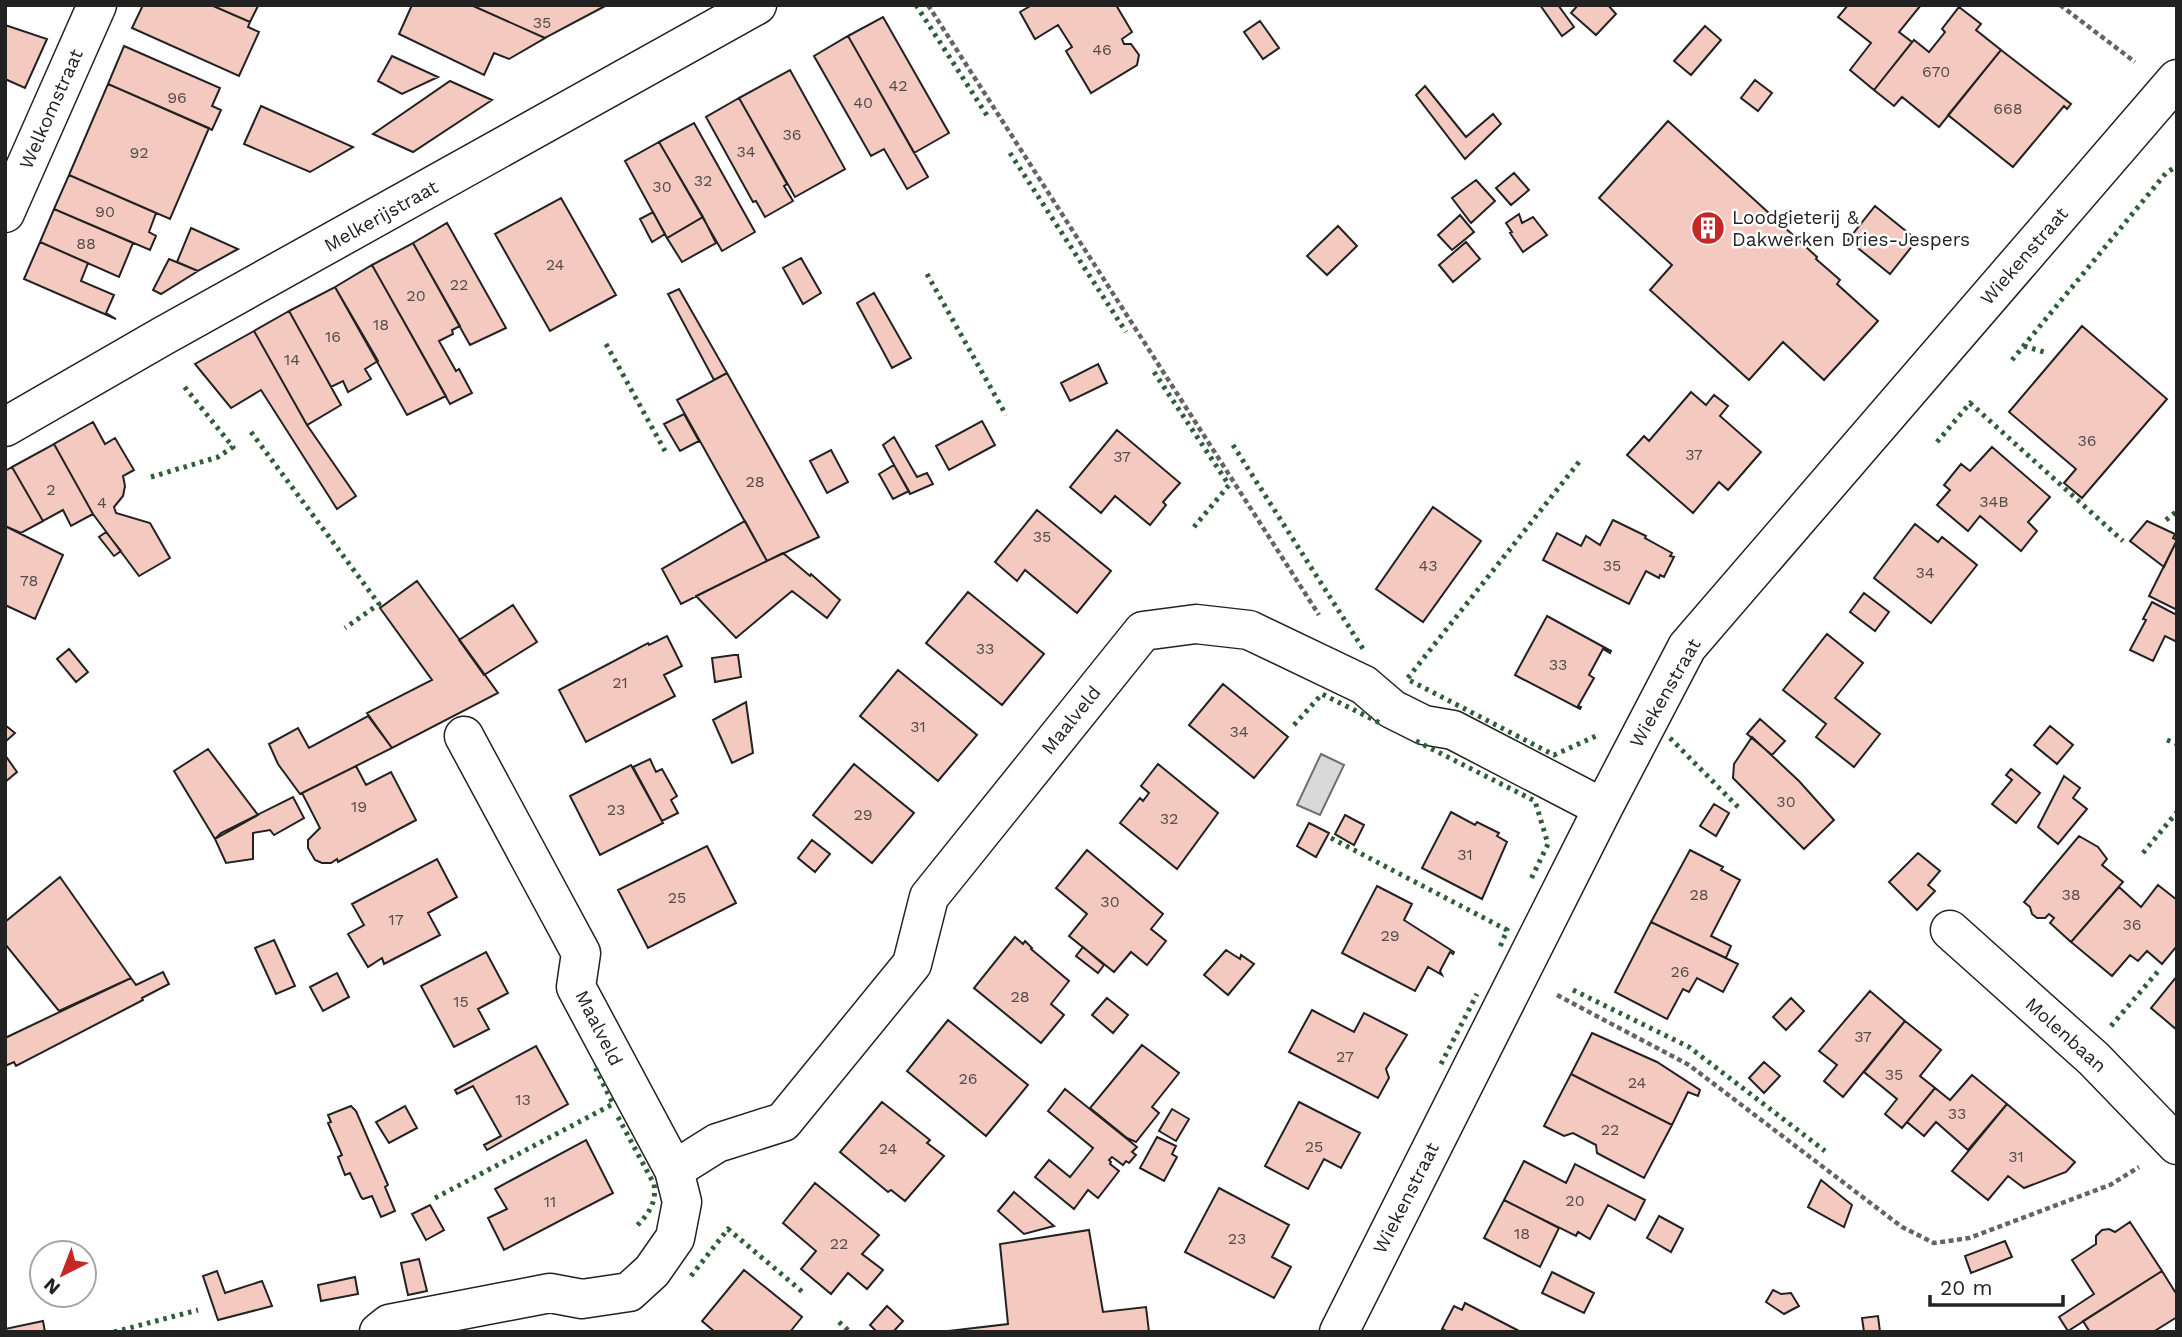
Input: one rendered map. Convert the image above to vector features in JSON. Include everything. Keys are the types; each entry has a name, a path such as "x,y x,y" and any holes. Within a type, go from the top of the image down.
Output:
{"street":[{"name":"Welkomstraat","path":"5,214 97,5"},
{"name":"Melkerijstraat","path":"5,427 757,5"},
{"name":"Wiekenstraat","path":"1339,1332 1602,807 1687,648 2173,83"},
{"name":"Maalveld","path":"674,1170 717,1143 783,1122 912,964 929,897 1143,631 1196,624 1249,630 1364,685 1392,709 1424,725 1453,730 1602,807"},
{"name":"Maalveld","path":"379,1332 389,1324 550,1293 582,1299 629,1292 652,1271 675,1238 682,1202 674,1170 576,987 581,953 464,736"},
{"name":"Molenbaan","path":"1950,930 2094,1059 2175,1142"}],"path":[{"path":"928,5 1326,626"},
{"path":"2060,5 2173,83"},
{"path":"1519,975 1689,1065 1902,1227 1934,1243 1969,1238 2110,1185 2175,1142"}],"shaded area":[{"path":"1321,754 1344,765 1320,815 1297,805"}],"building":[{"path":"143,5 211,5 250,22 248,27 259,32 239,76 132,28"},
{"path":"211,5 256,5 258,6 250,22"},
{"path":"412,5 471,5 545,38 509,59 494,53 484,75 399,34"},
{"path":"471,5 607,5 545,38"},
{"path":"1032,5 1116,5 1132,32 1122,39 1124,44 1131,44 1139,55 1137,65 1091,93 1066,51 1072,47 1058,25 1035,39 1020,12"},
{"path":"1540,5 1558,5 1574,27 1562,36"},
{"path":"1578,5 1608,5 1616,14 1596,35 1571,13"},
{"path":"1848,5 1921,5 1899,32 1912,42 1874,90 1850,70 1871,43 1838,17"},
{"path":"1959,7 1981,24 1976,30 2001,50 1939,127 1902,97 1894,106 1874,90 1914,40 1929,52 1945,32 1942,29"},
{"path":"883,17 949,133 914,153 848,36"},
{"path":"1260,21 1279,48 1263,59 1244,32"},
{"path":"5,25 47,39 25,88 5,79"},
{"path":"1705,26 1721,40 1691,75 1674,61"},
{"path":"848,36 928,177 907,189 884,149 871,156 814,56"},
{"path":"124,46 220,88 212,106 221,110 212,130 108,84"},
{"path":"2001,50 2071,104 2067,109 2064,106 2013,167 1948,115"},
{"path":"392,56 438,77 402,94 378,81"},
{"path":"790,70 845,169 795,197 739,98"},
{"path":"1755,80 1772,93 1758,111 1741,98"},
{"path":"450,81 492,100 413,152 373,134"},
{"path":"108,84 209,128 170,219 69,175"},
{"path":"1425,86 1466,137 1493,114 1501,124 1465,159 1416,95"},
{"path":"739,98 787,184 784,186 793,201 765,217 756,201 753,202 706,117"},
{"path":"261,106 353,147 310,172 244,144"},
{"name":"Loodgieterij & Dakwerken Dries-Jespers","path":"1668,121 1817,257 1816,259 1840,280 1837,284 1878,321 1824,380 1783,342 1749,380 1650,290 1672,265 1599,198"},
{"path":"694,123 755,232 722,251 659,142"},
{"path":"659,142 703,217 667,238 625,161"},
{"path":"1514,173 1529,190 1511,205 1496,188"},
{"path":"69,175 156,213 149,232 156,236 150,250 54,209"},
{"path":"1476,180 1495,201 1471,223 1452,198"},
{"path":"561,198 616,295 550,331 495,234"},
{"path":"1875,206 1917,240 1890,274 1848,240"},
{"path":"54,209 133,243 119,277 40,242"},
{"path":"653,212 665,234 652,242 640,219"},
{"path":"1519,214 1522,223 1533,217 1547,235 1523,252 1506,223"},
{"path":"1460,215 1474,232 1452,250 1438,235"},
{"path":"703,217 716,243 682,262 667,238"},
{"path":"447,223 506,328 470,345 413,243"},
{"path":"1338,226 1357,246 1327,275 1307,256"},
{"path":"191,228 238,249 198,271 177,262"},
{"path":"40,242 88,263 81,281 114,295 106,313 116,319 24,279"},
{"path":"1466,242 1480,259 1453,282 1439,265"},
{"path":"413,243 460,326 452,330 453,334 439,341 472,393 450,404 372,265"},
{"path":"801,258 821,293 803,304 783,268"},
{"path":"169,259 198,271 161,294 153,290"},
{"path":"372,265 446,396 407,415 335,287"},
{"path":"335,287 378,361 365,369 371,379 348,392 343,381 331,387 289,311"},
{"path":"679,289 727,373 714,380 668,294"},
{"path":"874,293 911,358 892,368 857,303"},
{"path":"289,311 341,405 307,425 254,331"},
{"path":"2082,326 2167,399 2082,498 2064,483 2076,469 2009,412"},
{"path":"254,331 307,425 356,496 337,509 261,390 231,408 195,364"},
{"path":"1098,364 1107,383 1070,401 1061,383"},
{"path":"727,373 819,537 767,561 677,400"},
{"path":"1691,392 1706,405 1714,395 1728,406 1720,416 1761,452 1728,490 1719,482 1693,513 1627,455 1644,436 1649,441"},
{"path":"684,414 699,441 680,451 664,424"},
{"path":"982,421 995,445 949,470 936,446"},
{"path":"93,422 105,444 115,438 134,470 123,476 125,486 123,496 114,507 116,513 150,523 170,558 139,576 93,514 54,444"},
{"path":"1117,430 1180,483 1163,502 1166,505 1150,525 1115,496 1101,513 1070,487"},
{"path":"894,437 917,477 927,473 933,484 910,494 883,445"},
{"path":"54,444 93,514 71,526 63,510 43,521 12,467"},
{"path":"1992,447 2050,497 2028,522 2037,531 2021,551 1980,516 1968,531 1937,505 1950,490 1944,485 1961,464 1970,471"},
{"path":"831,450 848,482 827,493 810,461"},
{"path":"894,465 909,491 893,499 879,474"},
{"path":"12,467 43,521 21,533 5,526 5,471"},
{"path":"1433,507 1481,541 1423,622 1376,589"},
{"path":"1037,510 1111,571 1077,613 1025,570 1017,581 995,562"},
{"path":"1613,520 1646,536 1645,538 1672,553 1670,556 1674,557 1664,577 1660,575 1659,578 1646,571 1629,604 1543,560 1557,533 1581,546 1586,536 1600,545"},
{"path":"745,521 767,561 681,604 662,569"},
{"path":"2147,521 2175,534 2173,538 2177,540 2164,567 2130,541"},
{"path":"1915,524 1938,542 1942,537 1977,565 1931,623 1874,578"},
{"path":"5,526 63,555 35,619 5,605"},
{"path":"106,532 121,551 114,556 99,537"},
{"path":"2177,540 2177,610 2149,596"},
{"path":"783,553 840,600 827,618 792,591 736,638 696,596"},
{"path":"417,581 498,693 392,748 367,713 432,680 380,608"},
{"path":"968,592 1044,654 1002,705 926,643"},
{"path":"1864,593 1889,612 1875,631 1850,612"},
{"path":"2152,602 2177,615 2177,642 2165,636 2153,661 2130,650"},
{"path":"513,605 537,642 484,675 459,640"},
{"path":"1547,616 1611,651 1610,653 1603,649 1589,675 1594,678 1578,706 1580,709 1515,675"},
{"path":"1827,634 1863,663 1835,698 1880,734 1854,767 1816,737 1826,724 1783,690"},
{"path":"667,636 682,666 664,675 675,696 586,742 559,690 648,643 649,645"},
{"path":"69,649 88,672 76,682 57,659"},
{"path":"738,655 741,677 715,682 712,658"},
{"path":"898,670 977,735 938,781 860,716"},
{"path":"1223,684 1288,737 1254,778 1189,725"},
{"path":"746,702 753,753 732,763 713,720"},
{"path":"368,716 392,748 300,794 278,764 269,744 298,728 309,748"},
{"path":"1760,719 1785,741 1772,755 1747,734"},
{"path":"5,725 15,733 5,742"},
{"path":"2050,726 2073,745 2057,764 2034,745"},
{"path":"1752,737 1799,781 1834,820 1804,849 1733,778 1734,764"},
{"path":"208,749 258,815 215,839 174,771"},
{"path":"5,755 17,772 5,782"},
{"path":"650,759 656,772 662,769 677,796 671,800 678,813 662,821 633,767"},
{"path":"854,764 914,813 872,863 813,815"},
{"path":"1158,764 1218,813 1177,869 1120,823 1140,798 1143,801 1149,793 1141,786"},
{"path":"631,765 663,823 600,855 570,796"},
{"path":"356,766 366,785 391,772 416,820 338,862 337,859 331,863 322,863 315,860 308,848 308,840 320,828 302,793"},
{"path":"2011,769 2040,793 2016,823 1992,804 2012,780 2006,775"},
{"path":"2064,776 2080,788 2073,798 2087,809 2058,844 2038,827"},
{"path":"293,797 304,818 274,835 270,830 253,833 253,859 226,863 215,839 221,833"},
{"path":"1714,804 1729,813 1716,836 1700,826"},
{"path":"1451,812 1475,825 1477,822 1499,833 1497,836 1507,842 1482,899 1422,868"},
{"path":"1345,815 1364,825 1354,845 1335,834"},
{"path":"1309,823 1329,833 1316,857 1297,846"},
{"path":"2079,836 2098,847 2107,859 2102,865 2123,882 2071,942 2050,923 2054,918 2049,914 2045,918 2037,918 2024,902"},
{"path":"812,840 830,854 815,872 798,858"},
{"path":"707,846 736,903 648,948 618,890"},
{"path":"1087,850 1163,914 1151,929 1166,941 1147,965 1131,952 1114,972 1069,936 1087,914 1056,888"},
{"path":"1690,850 1723,867 1721,870 1740,880 1711,936 1731,946 1726,958 1651,922"},
{"path":"1918,853 1940,871 1928,885 1935,891 1917,910 1889,882"},
{"path":"437,859 457,897 428,913 440,935 384,964 382,958 368,967 348,934 364,925 352,904"},
{"path":"60,877 131,978 59,1011 5,944 5,922"},
{"path":"2158,885 2177,900 2177,946 2162,964 2147,951 2138,961 2130,955 2112,976 2071,942 2119,887 2141,907"},
{"path":"1377,886 1412,904 1404,920 1454,952 1450,952 1440,971 1442,975 1428,967 1415,991 1342,953"},
{"path":"1651,922 1738,964 1723,992 1697,978 1689,992 1683,989 1667,1019 1615,992"},
{"path":"1015,937 1023,944 1025,941 1069,981 1051,1004 1064,1015 1041,1043 974,988"},
{"path":"274,940 295,986 276,994 255,948"},
{"path":"1083,947 1104,965 1098,973 1076,956"},
{"path":"1226,950 1240,959 1241,955 1254,964 1228,995 1204,975"},
{"path":"486,952 508,993 478,1009 489,1029 454,1047 421,986"},
{"path":"163,972 169,984 142,998 143,1000 16,1066 14,1062 5,1066 5,1038 131,978 136,985"},
{"path":"337,973 349,997 323,1011 310,987"},
{"path":"2177,976 2177,1030 2151,1008"},
{"path":"1870,991 1905,1021 1843,1097 1824,1081 1837,1065 1819,1051"},
{"path":"1107,998 1128,1015 1113,1033 1092,1015"},
{"path":"1791,998 1804,1011 1786,1030 1773,1017"},
{"path":"1312,1010 1354,1032 1364,1013 1407,1035 1386,1069 1389,1078 1378,1098 1289,1052"},
{"path":"948,1020 1028,1085 986,1136 907,1071"},
{"path":"1905,1021 1941,1050 1920,1076 1935,1088 1902,1128 1885,1114 1897,1099 1864,1072"},
{"path":"1592,1033 1657,1062 1700,1090 1698,1096 1688,1092 1672,1125 1571,1074"},
{"path":"1142,1045 1179,1073 1152,1107 1159,1113 1136,1142 1127,1138 1090,1108"},
{"path":"536,1046 568,1104 487,1150 484,1145 501,1136 473,1086 457,1094 455,1090"},
{"path":"1764,1062 1780,1076 1764,1093 1749,1078"},
{"path":"1571,1074 1672,1125 1644,1178 1597,1153 1596,1145 1573,1133 1564,1136 1544,1126"},
{"path":"1972,1075 2007,1104 1968,1150 1936,1122 1924,1136 1907,1122 1935,1088 1950,1100"},
{"path":"1065,1089 1137,1147 1132,1152 1136,1155 1129,1163 1126,1161 1123,1165 1112,1157 1110,1164 1119,1171 1098,1198 1088,1190 1074,1209 1035,1177 1049,1160 1070,1177 1093,1148 1048,1111"},
{"path":"882,1102 930,1140 927,1143 944,1156 905,1201 891,1190 888,1192 840,1152"},
{"path":"1299,1102 1360,1133 1341,1168 1324,1159 1308,1189 1265,1166"},
{"path":"2007,1104 2075,1162 2066,1172 2024,1188 2008,1176 1988,1200 1952,1171"},
{"path":"351,1106 356,1111 388,1185 385,1187 395,1211 381,1217 372,1196 363,1199 350,1173 345,1175 338,1157 342,1155 328,1123 331,1122 328,1115"},
{"path":"405,1106 417,1128 389,1143 376,1122"},
{"path":"1172,1109 1189,1119 1176,1141 1159,1131"},
{"path":"1157,1137 1176,1146 1172,1154 1177,1157 1164,1181 1140,1168"},
{"path":"586,1140 613,1193 504,1250 488,1218 507,1209 495,1189"},
{"path":"1524,1161 1566,1183 1575,1164 1645,1200 1635,1220 1608,1205 1590,1239 1578,1232 1576,1236 1504,1200"},
{"path":"1821,1180 1852,1205 1844,1227 1808,1207"},
{"path":"815,1183 879,1235 862,1254 883,1270 867,1289 848,1273 831,1294 801,1269 816,1251 783,1223"},
{"path":"1219,1188 1289,1225 1272,1257 1291,1267 1274,1298 1185,1252"},
{"path":"1014,1192 1054,1226 1024,1234 998,1211"},
{"path":"1504,1200 1559,1228 1540,1267 1484,1238"},
{"path":"430,1205 444,1230 426,1240 412,1214"},
{"path":"1659,1216 1683,1229 1671,1252 1647,1238"},
{"path":"2130,1222 2162,1271 2068,1331 2059,1317 2094,1294 2072,1260 2096,1244 2096,1236 2102,1230 2115,1232"},
{"path":"1089,1230 1103,1312 1146,1307 1149,1332 940,1332 1008,1324 1000,1244"},
{"path":"2005,1241 2012,1257 1971,1273 1965,1256"},
{"path":"419,1259 427,1291 408,1295 401,1263"},
{"path":"744,1270 802,1317 790,1332 715,1332 702,1321"},
{"path":"217,1271 225,1293 262,1281 272,1306 218,1320 203,1276"},
{"path":"2162,1271 2177,1295 2177,1317 2153,1332 2090,1332 2083,1321"},
{"path":"1552,1272 1594,1293 1584,1313 1542,1293"},
{"path":"355,1277 358,1294 321,1301 318,1285"},
{"path":"1773,1290 1781,1294 1791,1293 1799,1306 1784,1314 1766,1302"},
{"path":"1465,1303 1521,1332 1448,1332 1442,1329 1454,1306 1462,1310"},
{"path":"887,1306 903,1321 893,1332 877,1332 870,1325"},
{"path":"1878,1316 1880,1332 1864,1332 1862,1318"},
{"path":"43,1321 45,1332 5,1332 5,1329"}],"hedge":[{"path":"916,5 988,117"},
{"path":"1010,153 1126,332"},
{"path":"2012,360 2166,173 2177,166"},
{"path":"927,274 1006,415"},
{"path":"606,344 665,451"},
{"path":"2024,346 2047,353"},
{"path":"1154,372 1229,485 1194,527"},
{"path":"151,477 218,457 233,447 183,385"},
{"path":"1937,442 1970,403 2123,541"},
{"path":"251,432 379,604 345,628"},
{"path":"1233,445 1365,652"},
{"path":"1579,462 1407,679 1554,755 1596,736"},
{"path":"2166,520 2177,511"},
{"path":"1294,725 1322,694 1382,724"},
{"path":"1670,738 1739,808"},
{"path":"2167,740 2177,744"},
{"path":"1416,741 1535,801 1548,844 1531,879"},
{"path":"2143,853 2177,812"},
{"path":"1331,838 1507,930 1500,947"},
{"path":"2111,1026 2160,969"},
{"path":"1573,990 1689,1047 1825,1151"},
{"path":"1441,1064 1477,994"},
{"path":"435,1198 613,1104 595,1067"},
{"path":"618,1117 654,1184 652,1204 634,1229"},
{"path":"691,1276 728,1229 805,1294"},
{"path":"114,1332 198,1310"},
{"path":"839,1322 850,1332"}],"place":[{"name":"Loodgieterij & Dakwerken Dries-Jespers","path":"1708,228"}]}
